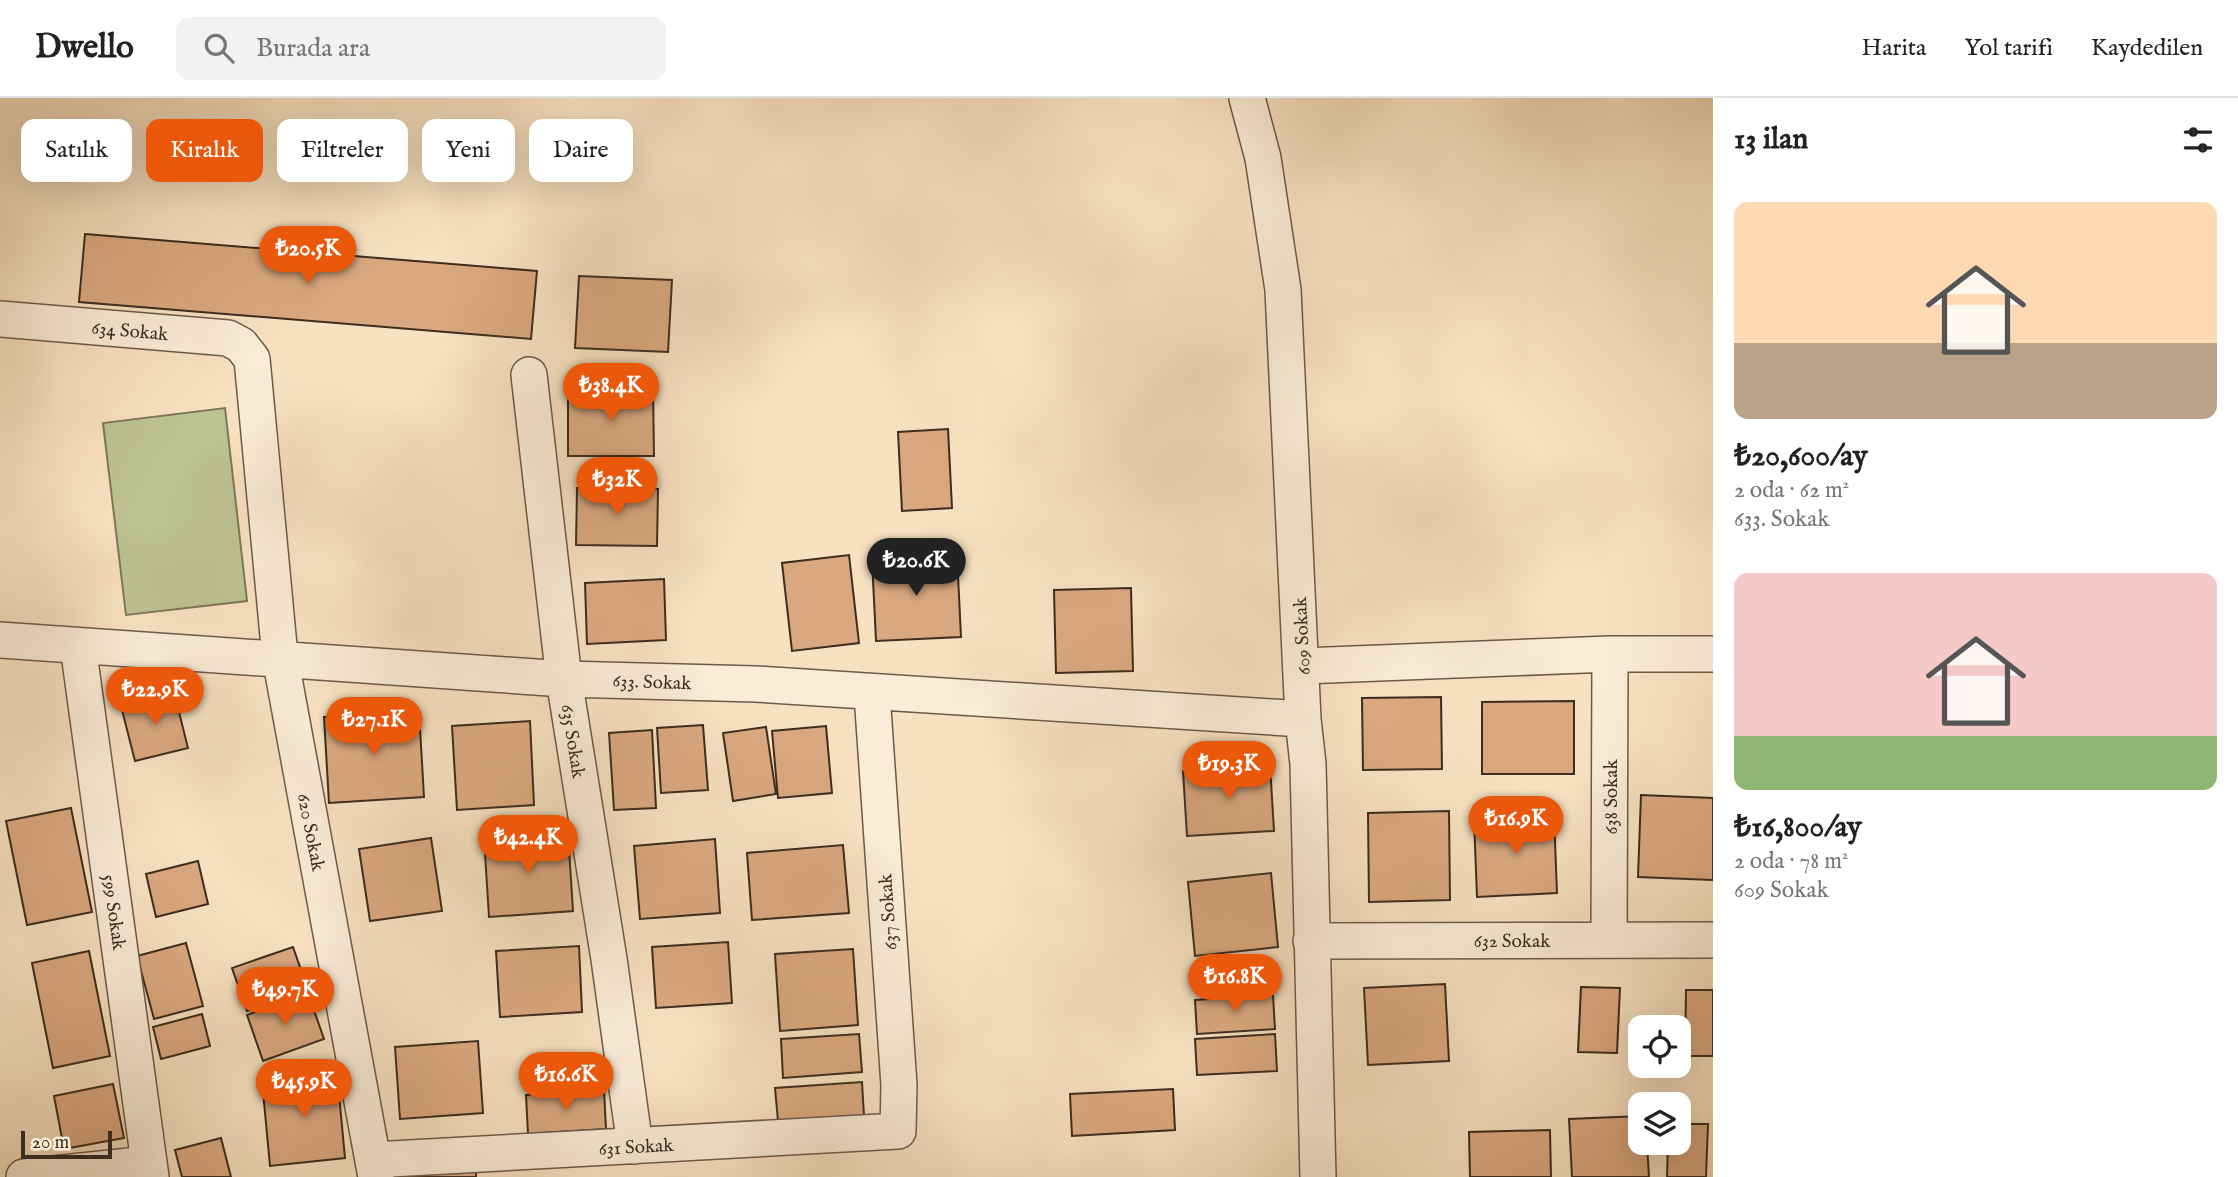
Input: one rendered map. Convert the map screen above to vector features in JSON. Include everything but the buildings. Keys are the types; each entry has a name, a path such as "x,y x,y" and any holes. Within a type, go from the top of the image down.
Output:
{"street":[{"name":"609 Sokak","path":"1247,98 1263,158 1283,290 1303,666 1303,719 1308,764 1318,1177"},
{"name":"634 Sokak","path":"0,319 228,338 241,345 252,359"},
{"name":"620 Sokak","path":"252,359 280,657 374,1169"},
{"name":"635 Sokak","path":"529,375 564,679 610,959 635,1146"},
{"name":"633. Sokak","path":"0,640 280,657 564,679 756,684 872,694 1303,719"},
{"name":"599 Sokak","path":"78,646 150,1170"},
{"path":"1303,666 1610,654 1713,654"},
{"name":"638 Sokak","path":"1609,939 1610,654"},
{"name":"637 Sokak","path":"872,694 898,1085 898,1131"},
{"name":"632 Sokak","path":"1311,941 1713,940"},
{"name":"631 Sokak","path":"374,1169 635,1146 898,1131"},
{"path":"24,1177 150,1170"}],"green space":[{"path":"225,408 247,601 126,615 103,423"}]}
